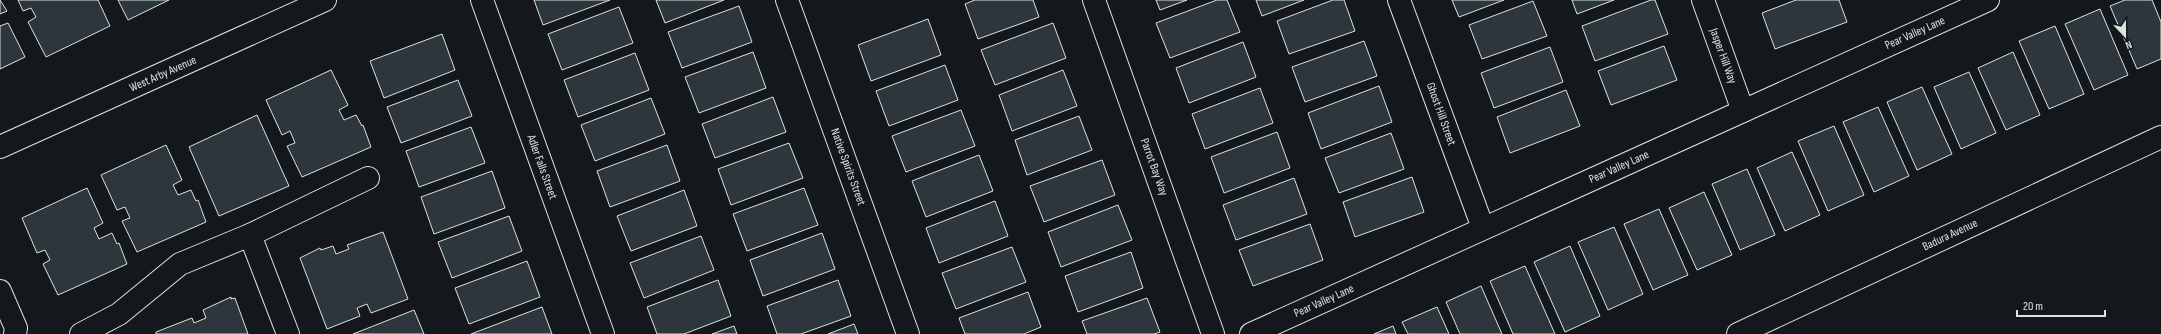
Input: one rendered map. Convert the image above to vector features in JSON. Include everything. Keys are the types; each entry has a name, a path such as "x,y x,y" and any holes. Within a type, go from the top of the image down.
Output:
{"street":[{"name":"West Arby Avenue","path":"0,147 325,0"},
{"name":"Adler Falls Street","path":"482,0 603,334"},
{"name":"Parrot Bay Way","path":"1094,0 1213,334"},
{"name":"Ghost Hill Street","path":"1398,0 1483,228"},
{"name":"Jasper Hill Way","path":"1703,0 1744,111"},
{"name":"Pear Valley Lane","path":"1251,334 1988,0"},
{"name":"Native Spirits Street","path":"795,3 908,334"},
{"name":"Badura Avenue","path":"1738,334 2161,137"},
{"path":"81,334 119,314 180,264 250,235 368,178"},
{"path":"250,235 288,334"},
{"path":"0,291 16,328 15,334"}],"building":[{"path":"0,0 7,11 0,14"},
{"path":"18,0 98,0 110,26 46,57 28,22 36,17 31,8 23,11"},
{"path":"118,0 169,0 128,20"},
{"path":"534,0 610,0 543,25"},
{"path":"656,0 724,0 665,23"},
{"path":"975,0 1033,0 1039,17 978,39 965,4"},
{"path":"1156,0 1187,0 1160,10"},
{"path":"1217,0 1227,0 1240,32 1170,58 1156,23"},
{"path":"1256,0 1304,0 1262,16"},
{"path":"1333,0 1344,0 1355,31 1289,54 1277,21"},
{"path":"1452,0 1504,0 1459,17"},
{"path":"1572,0 1614,0 1577,14"},
{"path":"1651,0 1655,0 1668,34 1595,61 1582,26"},
{"path":"1796,0 1839,0 1847,22 1775,49 1762,13"},
{"path":"2125,0 2152,0 2161,22 2161,59 2137,69 2110,6"},
{"path":"1533,1 1547,36 1482,59 1469,25"},
{"path":"739,6 752,42 682,68 668,32"},
{"path":"619,7 633,43 562,70 548,34"},
{"path":"2100,9 2128,75 2094,90 2065,24"},
{"path":"928,19 941,55 871,81 858,45"},
{"path":"8,23 25,57 0,69 0,26"},
{"path":"1053,23 1066,58 995,85 981,50"},
{"path":"2055,26 2084,94 2049,109 2019,41"},
{"path":"442,34 455,70 384,98 370,61"},
{"path":"1364,41 1377,76 1305,102 1292,67"},
{"path":"1243,42 1256,77 1189,103 1176,68"},
{"path":"1664,46 1677,80 1611,105 1598,71"},
{"path":"1550,47 1563,82 1494,108 1481,73"},
{"path":"753,52 766,88 699,113 685,77"},
{"path":"2013,52 2040,115 2006,130 1978,68"},
{"path":"635,53 649,90 578,117 564,80"},
{"path":"945,65 958,100 889,126 876,91"},
{"path":"331,70 348,105 339,110 344,120 356,115 362,126 363,125 371,147 302,177 287,146 295,143 290,131 282,135 266,100"},
{"path":"1063,70 1077,106 1012,131 999,95"},
{"path":"1969,72 1996,133 1961,149 1934,87"},
{"path":"458,80 472,116 401,143 387,107"},
{"path":"1379,86 1392,122 1321,149 1308,113"},
{"path":"1922,87 1952,154 1917,170 1887,102"},
{"path":"1260,88 1273,123 1205,149 1192,114"},
{"path":"1566,90 1580,126 1510,153 1497,117"},
{"path":"773,97 786,132 715,158 702,124"},
{"path":"651,98 665,134 595,161 581,125"},
{"path":"1878,107 1909,176 1874,192 1843,122"},
{"path":"961,110 975,146 906,172 892,136"},
{"path":"257,115 289,186 219,216 189,147"},
{"path":"1079,116 1092,150 1027,175 1015,140"},
{"path":"1834,126 1864,195 1828,211 1798,141"},
{"path":"471,127 485,163 419,187 406,151"},
{"path":"1277,132 1290,168 1224,193 1211,157"},
{"path":"1391,133 1404,169 1339,193 1325,158"},
{"path":"789,143 803,178 731,205 718,169"},
{"path":"166,145 182,180 173,185 178,195 191,190 196,201 198,200 206,222 137,252 122,221 130,218 125,207 117,210 101,175"},
{"path":"667,145 680,181 610,207 597,171"},
{"path":"1792,152 1820,215 1785,231 1757,168"},
{"path":"979,155 993,191 926,217 912,181"},
{"path":"1102,160 1115,195 1044,222 1030,186"},
{"path":"1747,169 1775,235 1740,250 1712,184"},
{"path":"492,171 505,208 434,234 421,197"},
{"path":"1412,177 1424,212 1355,237 1343,202"},
{"path":"1294,178 1307,214 1236,240 1223,205"},
{"path":"87,188 103,223 94,228 99,239 112,233 117,244 119,243 127,264 58,295 43,264 50,260 45,250 37,253 22,218"},
{"path":"804,188 818,225 747,251 733,214"},
{"path":"684,190 697,226 631,251 617,216"},
{"path":"1704,192 1732,255 1697,270 1669,208"},
{"path":"995,201 1008,236 939,263 926,228"},
{"path":"1118,205 1132,240 1061,267 1048,232"},
{"path":"1659,209 1688,275 1653,290 1624,224"},
{"path":"509,216 522,251 452,278 438,242"},
{"path":"1310,224 1323,260 1253,286 1239,250"},
{"path":"1614,227 1643,294 1608,310 1578,242"},
{"path":"383,232 408,299 371,313 367,304 357,308 360,316 327,329 300,258 320,248 321,250 333,246 336,254 349,249 347,245"},
{"path":"822,233 835,269 763,296 750,260"},
{"path":"701,236 714,270 644,298 630,263"},
{"path":"1570,246 1600,316 1565,332 1534,262"},
{"path":"1012,247 1026,282 956,309 942,273"},
{"path":"1131,252 1143,288 1078,312 1065,276"},
{"path":"527,261 540,297 469,324 455,288"},
{"path":"1525,266 1555,334 1513,334 1490,281"},
{"path":"718,280 731,316 684,334 657,334 647,307"},
{"path":"838,280 851,316 801,334 777,334 767,306"},
{"path":"1481,286 1502,334 1460,334 1446,302"},
{"path":"1028,292 1041,327 1024,334 965,334 959,318"},
{"path":"231,297 231,299 235,298 248,334 156,334 156,332 192,318 194,323 206,318 203,310"},
{"path":"1147,298 1160,332 1154,334 1087,334 1082,321"},
{"path":"542,307 552,334 471,334"},
{"path":"1437,307 1449,334 1408,334 1402,322"},
{"path":"414,310 424,334 353,334"},
{"path":"854,324 858,334 828,334"},
{"path":"734,326 737,334 712,334"},
{"path":"1393,326 1396,334 1374,334"}]}
